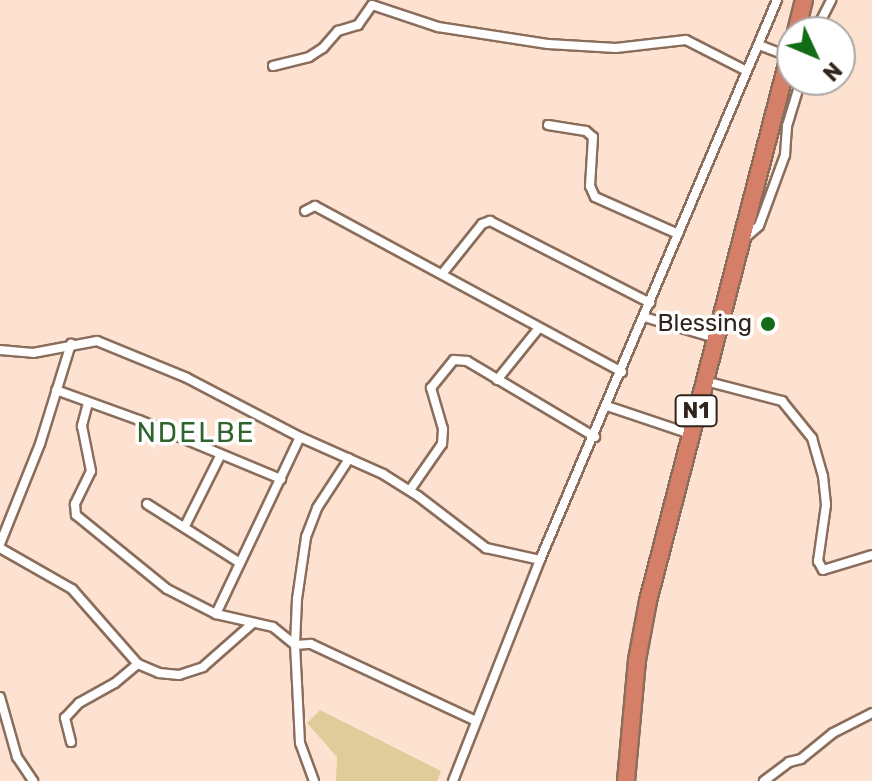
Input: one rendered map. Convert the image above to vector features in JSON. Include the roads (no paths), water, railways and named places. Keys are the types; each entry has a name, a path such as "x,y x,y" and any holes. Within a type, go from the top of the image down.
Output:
{"highway":[{"name":"N1","path":"626,781 637,660 645,616 778,96"}],"street":[{"path":"453,781 540,560 595,437 745,70 777,0"},
{"path":"273,66 309,57 323,48 338,31 358,25 372,5 438,27 548,44 616,48 686,40 745,70"},
{"path":"759,45 776,48"},
{"path":"741,240 759,226 785,155 787,126 796,96"},
{"path":"548,125 586,131 593,137 590,186 595,197 678,234"},
{"path":"305,211 315,206 622,372"},
{"path":"442,274 482,224 490,221 650,303"},
{"path":"644,317 715,338"},
{"path":"497,380 539,328"},
{"path":"0,350 33,353 97,341 187,378 410,490 479,545 540,560"},
{"path":"71,344 40,444 0,546 72,589 138,664 168,675 191,673 219,657 252,624"},
{"path":"410,490 442,444 443,429 430,394 442,370 461,359 595,437"},
{"path":"704,381 782,401 812,438 823,476 826,505 818,561 823,570 872,555"},
{"path":"56,390 281,479"},
{"path":"88,403 82,426 91,471 75,504 76,515 167,589 216,614 273,627 295,645 311,644 476,721"},
{"path":"607,406 690,434"},
{"path":"216,614 300,437"},
{"path":"185,526 221,454"},
{"path":"314,781 300,743 295,645 306,537 317,508 349,459"},
{"path":"147,504 240,563"},
{"path":"71,742 65,718 79,703 115,683 138,664"},
{"path":"0,697 17,757 33,781"},
{"path":"764,781 789,762 801,759 833,733 872,713"}],"place":[{"name":"Blessing","path":"768,324"}],"district":[{"name":"NDELBE","path":"196,433"}]}
